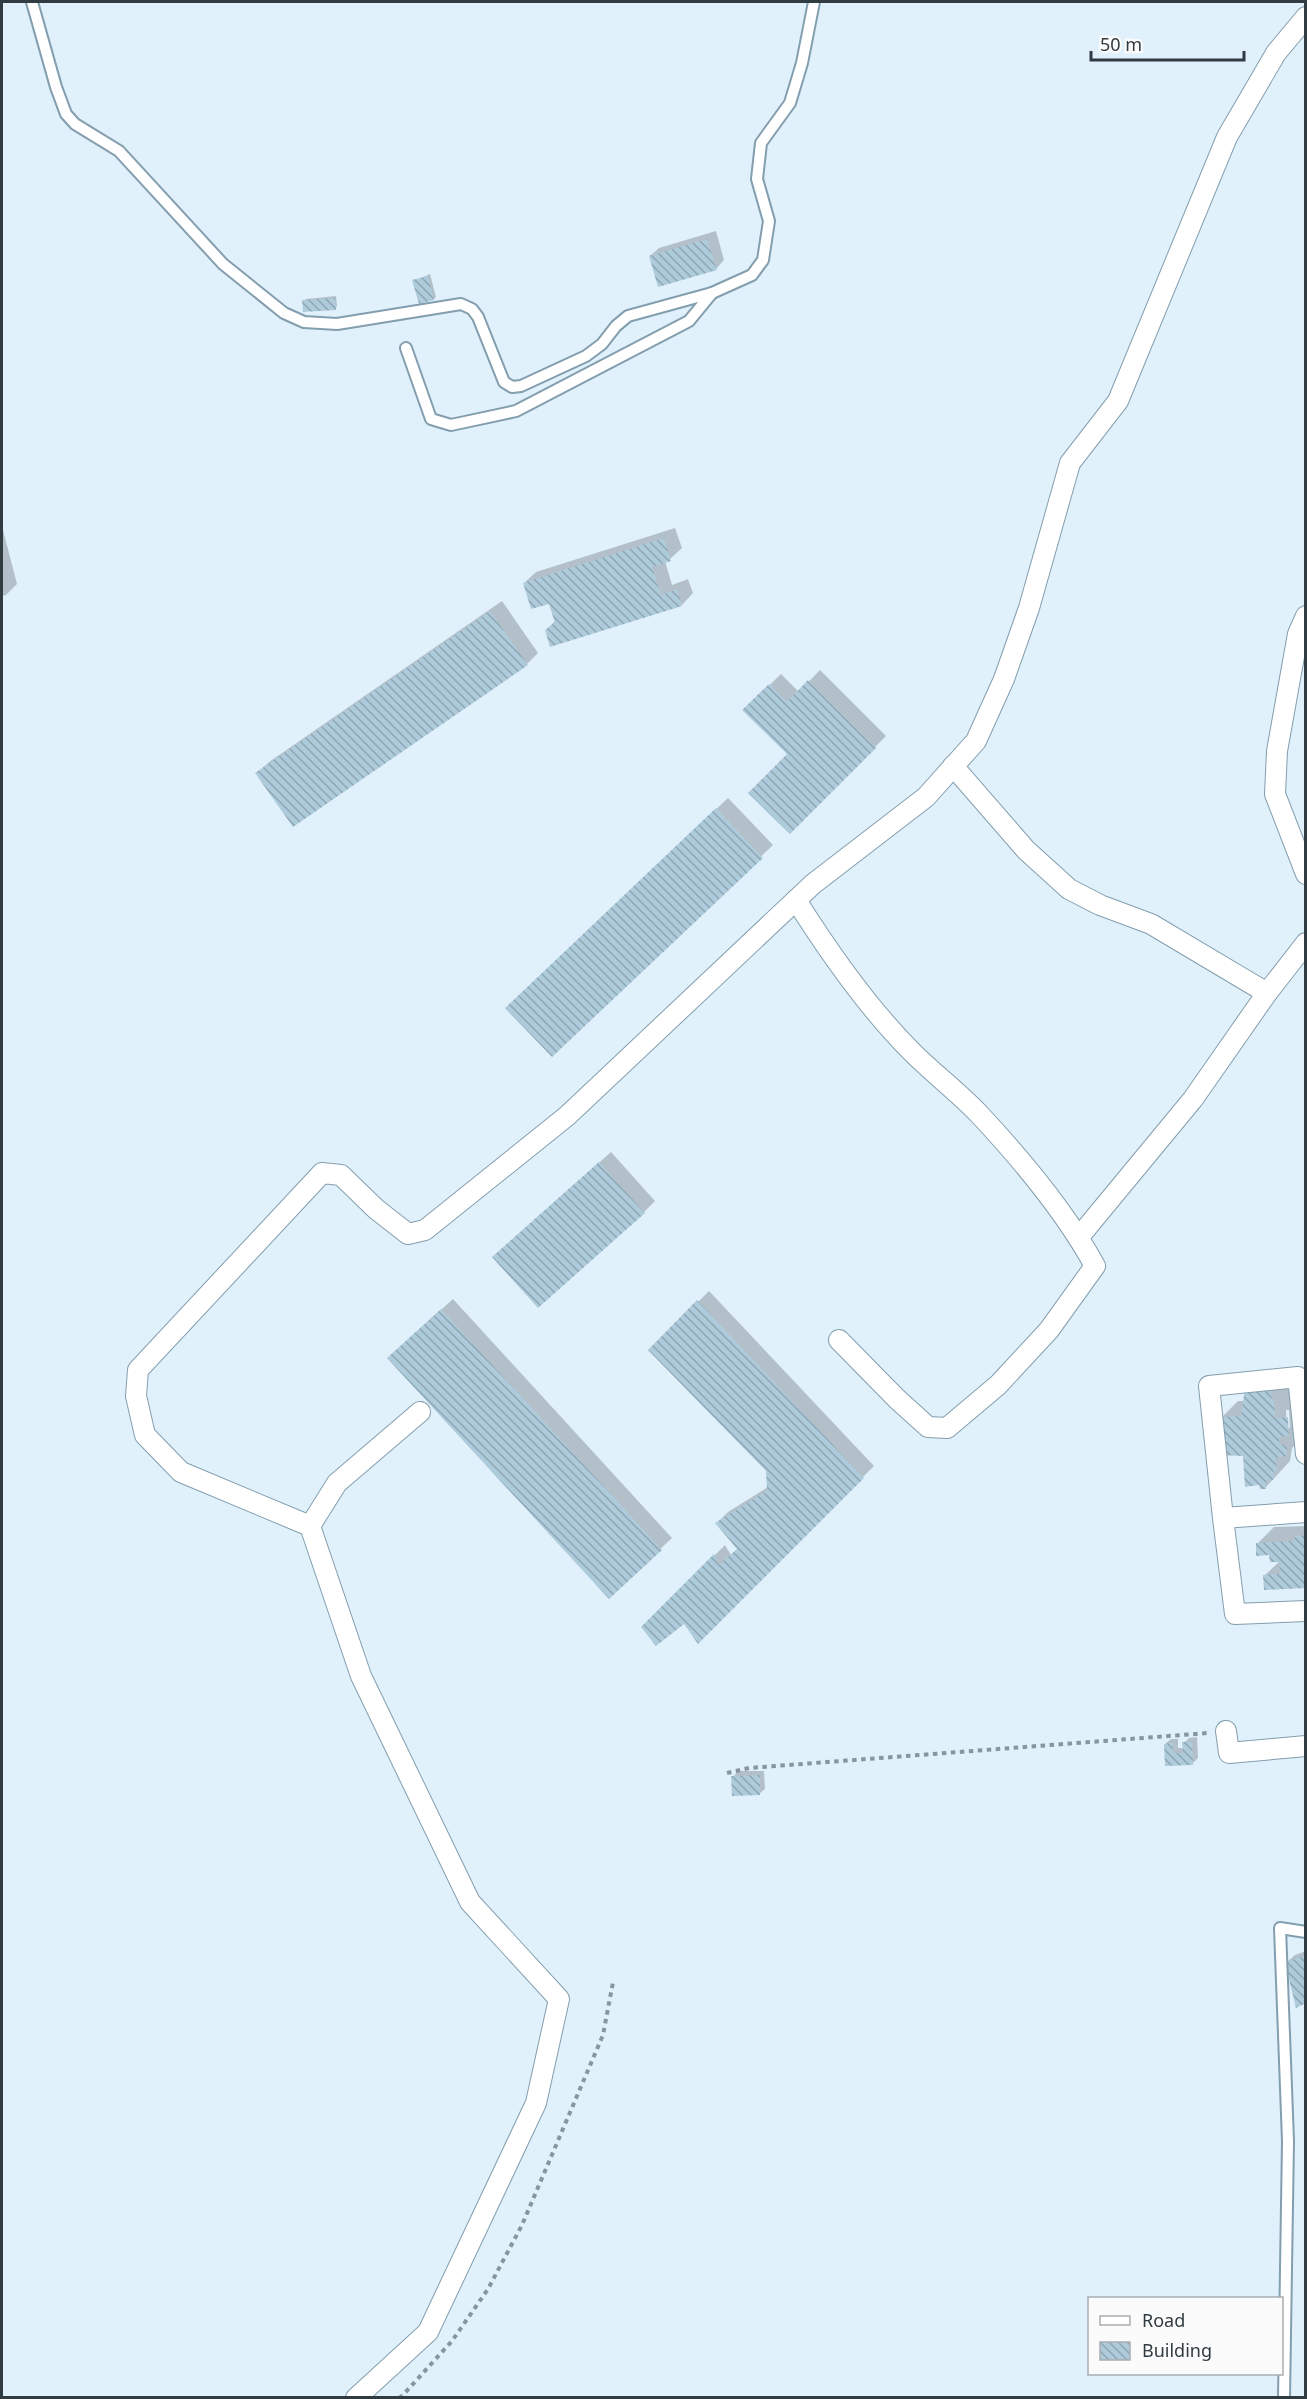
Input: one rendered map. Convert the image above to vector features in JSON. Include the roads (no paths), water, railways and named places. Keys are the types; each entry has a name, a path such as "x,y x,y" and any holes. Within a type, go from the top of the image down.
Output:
{"street":[{"path":"356,2397 428,2332 536,2103 559,1999 470,1902 361,1676 310,1526 181,1472 145,1435 136,1396 138,1370 322,1173 341,1175 376,1209 408,1233 425,1230 567,1116 813,884 926,796 976,741 1004,679 1029,608 1070,463 1118,401 1227,137 1276,53 1305,17"},
{"path":"1305,616 1298,634 1277,751 1275,794 1305,874"},
{"path":"953,766 1026,850 1069,889 1100,905 1151,924 1267,993"},
{"path":"796,900 828,950 867,1000 911,1051 979,1114 1029,1171 1079,1237 1095,1266 1049,1329 998,1385 947,1428 928,1427 839,1340"},
{"path":"1079,1237 1193,1100 1267,993 1305,943"},
{"path":"1305,1454 1298,1377 1209,1386 1222,1518 1235,1614 1305,1611"},
{"path":"310,1526 337,1483 420,1412"},
{"path":"1222,1518 1305,1512"},
{"path":"1226,1731 1229,1753 1305,1746"}],"lane":[{"path":"32,2 66,114 75,124 119,151 223,264 284,313 304,322 337,324 461,304 472,309 478,317 504,382 512,387 521,386 586,356 602,344 616,326 628,316 712,293 752,276 764,260 769,221 757,179 761,143 790,103 802,63 814,2"},
{"path":"406,348 431,419 451,424 516,411 689,321 712,293"},
{"path":"1284,2397 1288,2141 1280,1928 1305,1932"}]}
